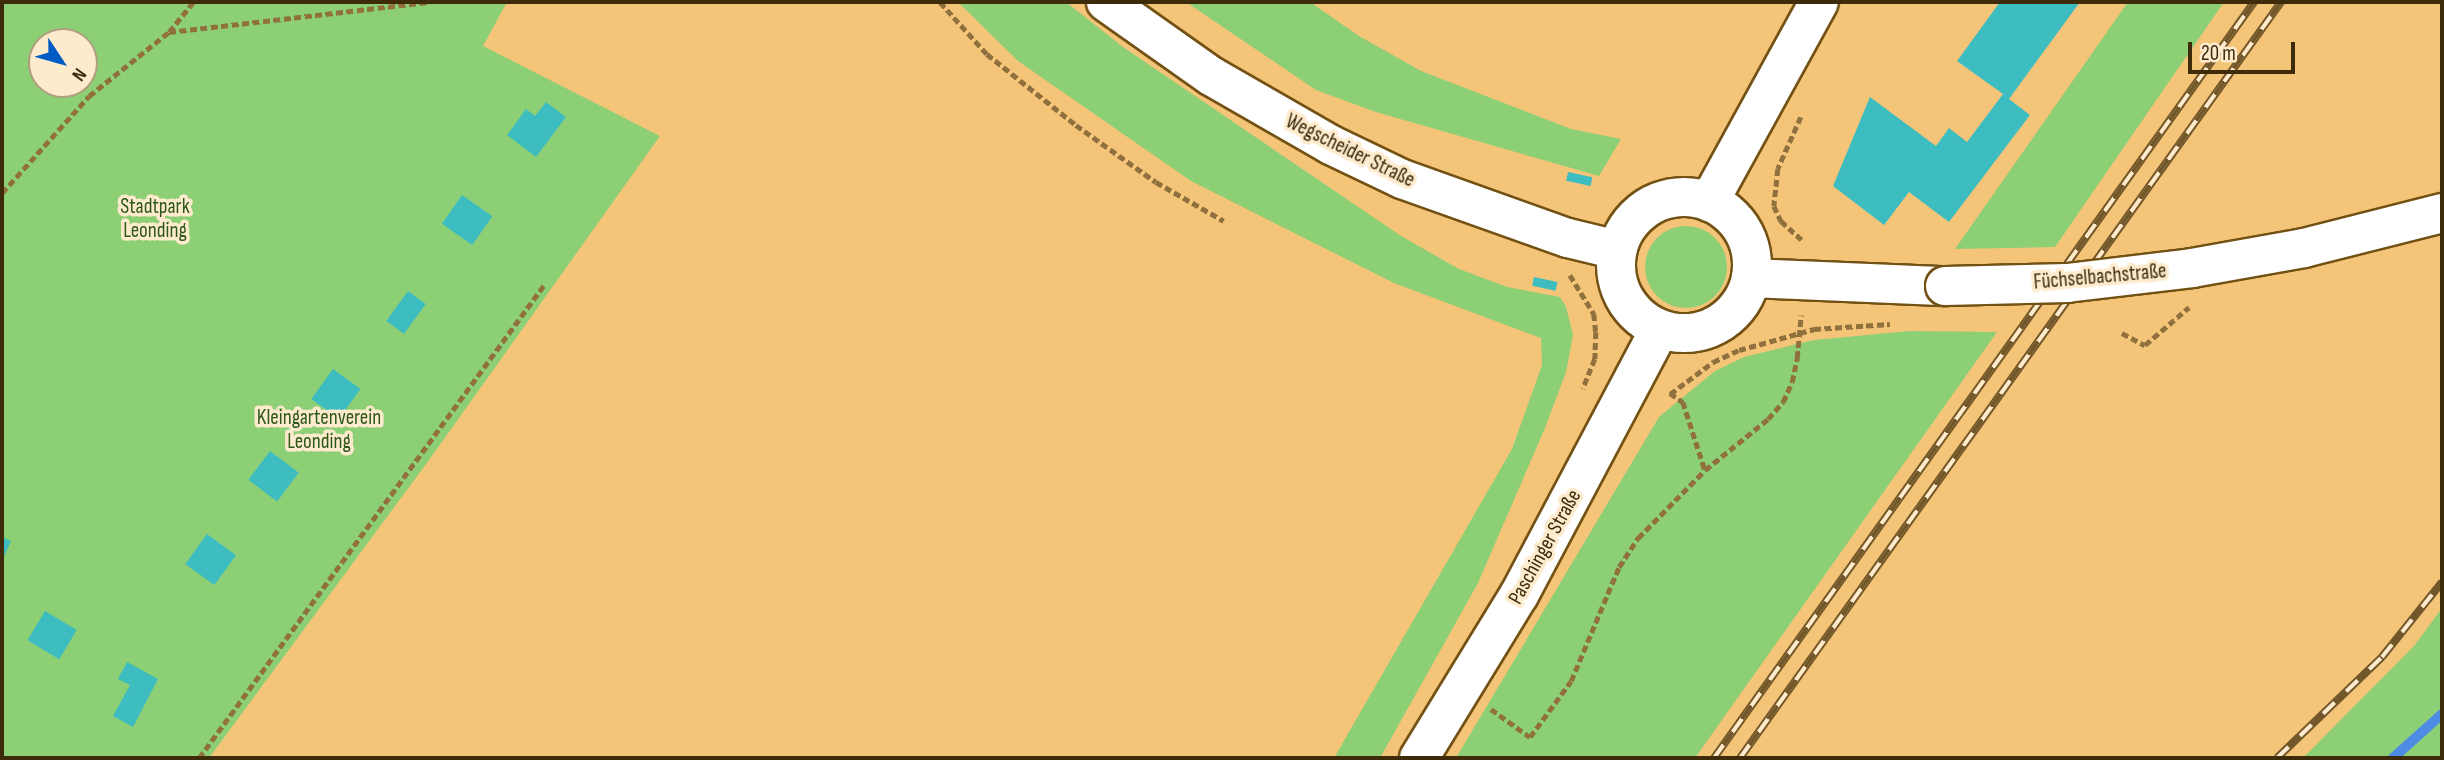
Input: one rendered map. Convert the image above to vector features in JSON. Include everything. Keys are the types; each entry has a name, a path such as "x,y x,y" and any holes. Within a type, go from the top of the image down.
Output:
{"street":[{"name":"Wegscheider Straße","path":"1106,2 1211,76 1331,145 1402,179 1568,238 1618,250"},
{"path":"1709,202 1819,2"},
{"path":"1693,198 1709,202 1726,211 1742,228 1752,261 1751,278 1743,300 1726,319 1706,330 1680,334 1660,329 1638,316 1624,298 1616,272 1618,250 1630,224 1647,208 1670,199 1693,198"},
{"name":"Füchselbachstraße","path":"1751,278 1945,286 2067,283 2192,268 2304,248 2442,213"},
{"name":"Paschinger Straße","path":"1419,758 1519,595 1660,329"}],"path":[{"path":"2,193 89,96 169,32 193,2"},
{"path":"169,32 430,2"},
{"path":"940,2 987,54 1076,125 1156,182 1224,221"},
{"path":"1779,170 1774,206 1781,220 1807,244"},
{"path":"1570,280 1594,314 1595,359"},
{"path":"199,758 544,285"},
{"path":"2122,333 2145,345 2196,301"},
{"path":"1705,470 1683,402 1671,393 1713,362 1739,350 1814,329 1900,323"},
{"path":"1481,702 1530,737 1572,681 1619,567 1638,538 1705,470 1768,418 1783,402 1792,382 1799,335"}],"green space":[{"path":"2,2 507,2 483,46 660,136 429,460 209,758 2,758"},
{"path":"958,2 1066,2 1123,47 1401,236 1459,269 1507,287 1560,297 1566,307 1573,335 1566,372 1545,428 1478,583 1380,758 1334,758 1512,449 1542,365 1541,338 1394,283 1191,181 1018,61"},
{"path":"1186,2 1310,2 1359,36 1421,71 1571,129 1621,139 1599,176 1376,112 1316,90"},
{"path":"2128,2 2224,2 2055,247 1955,249"},
{"path":"1686,226 1702,230 1715,238 1723,251 1727,267 1723,283 1715,296 1702,304 1686,308 1670,304 1657,296 1649,283 1645,267 1649,251 1657,238 1670,230"},
{"path":"1909,331 1997,332 1695,758 1456,758 1659,417 1715,371 1744,357 1814,340"},
{"path":"2442,608 2442,755 2439,758 2303,758 2414,646"}],"building":[{"path":"2000,2 2080,2 2009,99 2030,115 1949,222 1909,192 1884,225 1833,186 1870,97 1936,146 1949,128 1967,142 2003,94 1957,61"},
{"path":"546,102 566,117 536,157 507,135 526,109 535,116"},
{"path":"1568,172 1592,177 1591,186 1566,181"},
{"path":"462,195 492,216 472,245 442,224"},
{"path":"1534,277 1557,282 1556,291 1532,286"},
{"path":"408,291 426,304 404,334 386,321"},
{"path":"333,369 361,389 339,419 311,399"},
{"path":"270,451 299,473 277,501 248,480"},
{"path":"207,534 236,555 214,585 185,564"},
{"path":"2,537 11,541 2,561"},
{"path":"45,611 77,630 59,659 27,640"},
{"path":"127,662 158,679 133,727 113,716 130,685 118,679"}],"waterway":[{"path":"2393,758 2442,714"}],"railway":[{"path":"1714,758 2254,2"},
{"path":"1740,758 2281,2"},
{"path":"2277,758 2382,657 2442,582"}],"park label":[{"name":"Stadtpark Leonding","path":"155,219"},
{"name":"Kleingartenverein Leonding","path":"319,430"}]}
